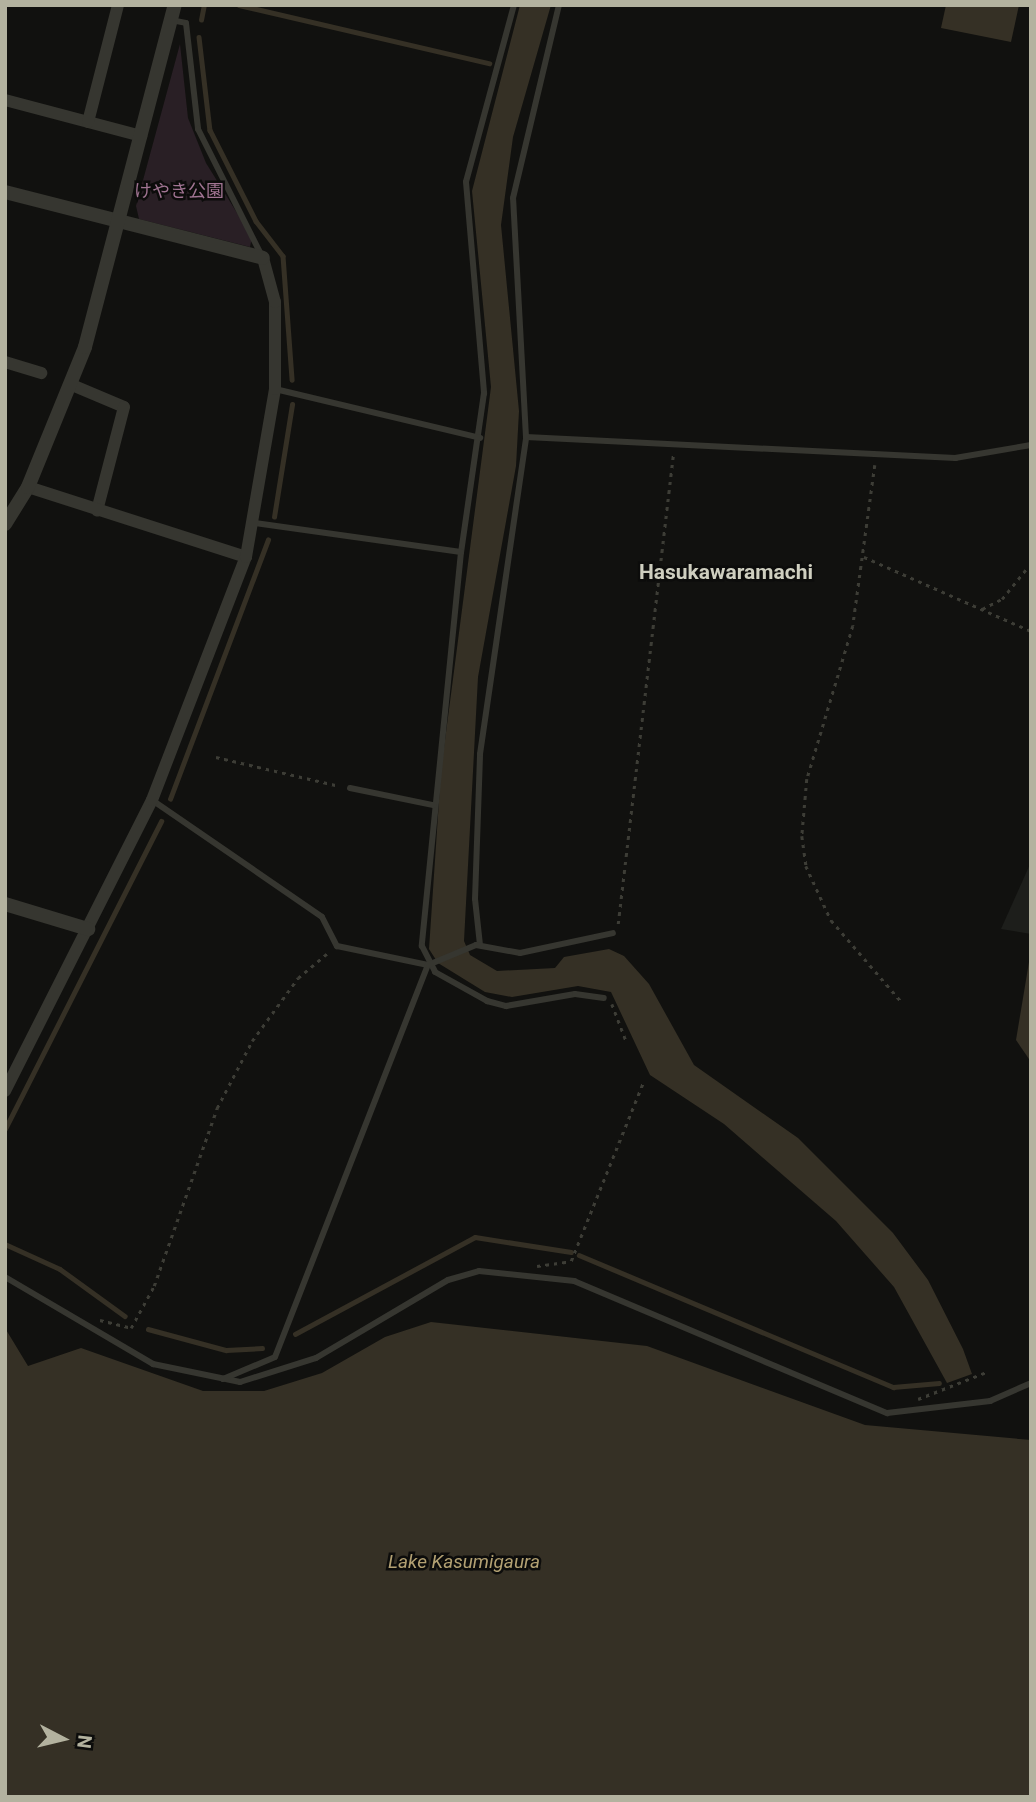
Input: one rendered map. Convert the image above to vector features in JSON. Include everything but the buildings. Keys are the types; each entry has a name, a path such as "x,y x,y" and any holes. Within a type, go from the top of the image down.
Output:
{"street":[{"path":"88,122 118,5"},
{"path":"5,524 28,487 72,385 175,5"},
{"path":"5,100 141,136"},
{"path":"5,192 262,258 275,302 275,389 255,523 246,557 152,800 5,1091"},
{"path":"5,362 41,373"},
{"path":"72,385 124,407 97,511"},
{"path":"28,487 246,557"},
{"path":"5,904 88,929"}],"lane":[{"path":"428,965 422,946 433,805 461,552 480,438 483,351 466,182 514,5"},
{"path":"480,945 475,899 481,740 526,437 513,198 559,5"},
{"path":"171,20 186,23 198,130 262,258"},
{"path":"275,389 480,438"},
{"path":"526,437 955,458 1031,444"},
{"path":"255,523 461,552"},
{"path":"350,788 433,805"},
{"path":"152,800 322,917 337,946 428,965 449,981 506,1006 575,995 604,998"},
{"path":"221,1380 275,1357 428,965 439,956 480,945 520,953 613,933"},
{"path":"5,1277 153,1364 221,1380 255,1380 295,1368 462,1273 511,1273 586,1286 887,1413 990,1401 1031,1383"}],"path":[{"path":"613,933 623,900 674,446"},
{"path":"876,455 864,557 845,659 807,779 802,836 806,866 831,920 901,1001"},
{"path":"864,557 1031,631"},
{"path":"982,608 1016,586 1027,568"},
{"path":"216,757 350,788"},
{"path":"75,1317 131,1328 154,1286 217,1108 252,1041 298,978 337,946"},
{"path":"604,998 614,1006 626,1041"},
{"path":"511,1273 571,1261 643,1083"},
{"path":"912,1401 989,1371"}],"shaded area":[{"path":"1031,862 1031,934 1001,929"}],"green space":[{"name":"けやき公園","path":"180,44 188,118 206,163 252,237 250,247 139,219 136,206"}],"water":[{"path":"520,5 551,5 513,137 501,225 519,411 516,466 478,677 464,941 470,955 497,971 555,968 564,957 609,949 624,956 649,984 694,1065 798,1138 893,1233 928,1280 963,1349 972,1374 947,1383 894,1287 836,1221 724,1124 650,1075 611,992 578,986 512,997 485,992 438,963 429,949 441,771 491,387 472,191"},
{"path":"946,5 1019,5 1011,42 941,28"},
{"path":"1029,962 1031,963 1031,1062 1016,1040"},
{"name":"Lake Kasumigaura","path":"431,1322 647,1346 865,1425 1031,1440 1031,1797 5,1797 5,1328 28,1366 81,1348 203,1391 264,1391 322,1373 385,1337"}],"waterway":[{"path":"201,20 204,5"},
{"path":"239,5 489,63"},
{"path":"199,37 210,130 256,221 283,256 292,380"},
{"path":"274,517 292,404"},
{"path":"170,799 268,540"},
{"path":"5,1129 161,821"},
{"path":"295,1334 475,1237 571,1252"},
{"path":"5,1244 60,1269 125,1316"},
{"path":"579,1255 893,1387 939,1383"},
{"path":"148,1329 226,1350 262,1348"}],"district":[{"name":"Hasukawaramachi","path":"726,572"}]}
